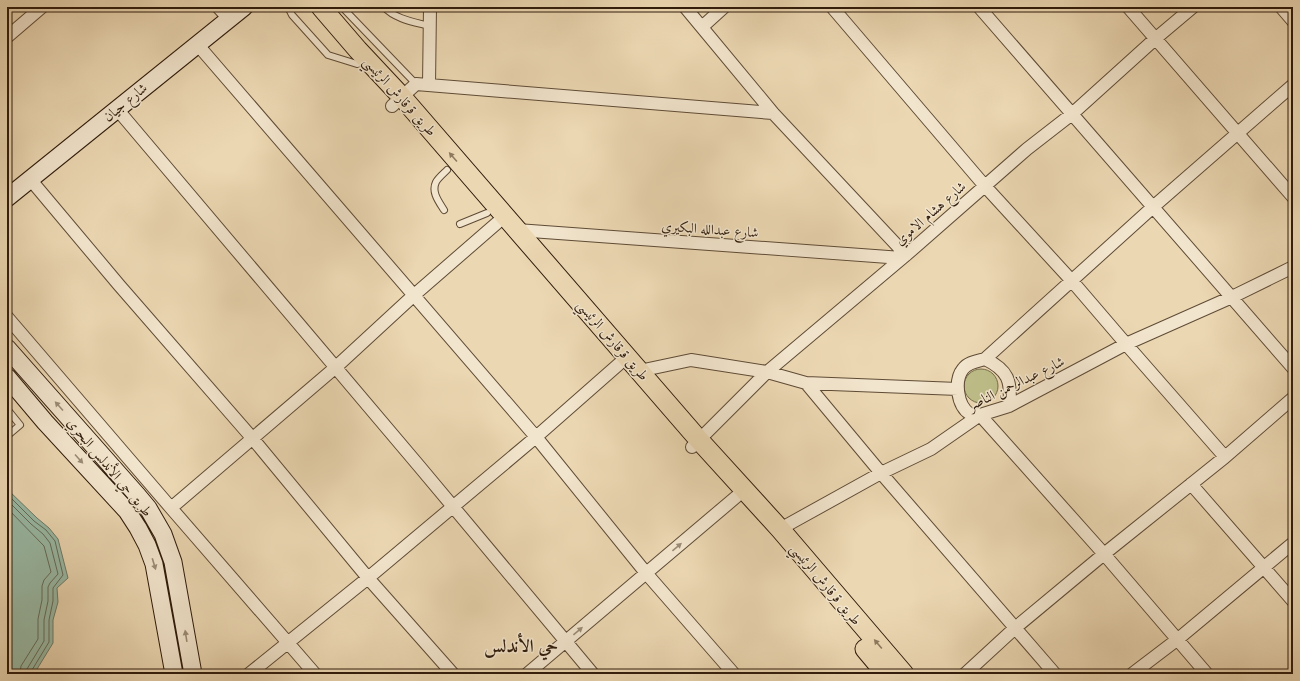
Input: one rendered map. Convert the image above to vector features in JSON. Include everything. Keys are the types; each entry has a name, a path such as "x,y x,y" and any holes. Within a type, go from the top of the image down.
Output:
{"main road":[{"name":"طريق قرقارش الرئيسي","path":"309,7 357,64 397,102 517,230 639,371 736,497 886,674"},
{"name":"طريق قرقارش الرئيسي","path":"321,7 358,50 447,170 492,218 619,364 780,529 904,674"}],"street":[{"path":"7,37 42,7"},
{"name":"شارع جيان","path":"7,198 197,44 223,13 244,7"},
{"path":"429,85 430,7"},
{"path":"684,7 773,113 904,256"},
{"path":"702,27 724,7"},
{"path":"832,7 984,184 1072,281 1225,457"},
{"path":"979,7 1293,368"},
{"path":"1128,7 1293,197"},
{"name":"شارع هشام الاموي","path":"695,443 768,372 904,256 984,184 1072,114 1193,7"},
{"path":"1281,7 1293,21"},
{"path":"197,44 536,437 646,573 734,674"},
{"path":"397,102 416,84 773,113"},
{"path":"1207,674 1104,554 980,415 971,414 962,406 958,389 959,376 963,368 969,364 985,359 1153,207 1293,85"},
{"path":"117,109 336,367 593,674"},
{"path":"30,179 119,285 253,438 368,578 453,674"},
{"path":"171,508 336,367 413,296 492,218"},
{"name":"شارع عبدالله البكيري","path":"517,230 904,256"},
{"name":"شارع عبدالرحمن الناصر","path":"780,529 881,473 930,449 980,415 1009,406 1126,344 1232,297 1293,267"},
{"path":"7,317 315,674"},
{"name":"طريق حي الأندلس البحري","path":"7,348 138,496 156,521 163,534 173,562 193,674"},
{"path":"985,359 998,365 1004,370 1010,393 1009,406"},
{"path":"639,371 691,360 768,372 806,383 958,389"},
{"path":"249,674 368,578 536,437 619,364"},
{"name":"طريق حي الأندلس البحري","path":"7,377 127,512 138,528 147,545 154,564 174,674"},
{"path":"806,383 881,473 1055,674"},
{"path":"965,674 1015,628 1225,457 1293,398"},
{"path":"1191,484 1293,601"},
{"path":"527,674 736,497"},
{"path":"1132,674 1178,639 1293,543"}],"lane":[{"path":"288,7 292,14 328,55 357,64"},
{"path":"342,7 416,84"},
{"path":"384,7 400,18 429,26"},
{"path":"444,210 436,197 435,190 436,182 447,170"},
{"path":"460,224 492,218"},
{"path":"7,409 20,425 7,436"}],"green space":[{"path":"978,369 984,369 993,374 997,380 997,392 993,398 984,403 978,403 969,398 964,389 964,383 969,374"}],"water":[{"path":"7,489 49,528 58,539 68,578 57,588 58,602 53,620 53,643 34,674 7,674"}],"district":[{"name":"حي الأندلس","path":"521,646"}]}
